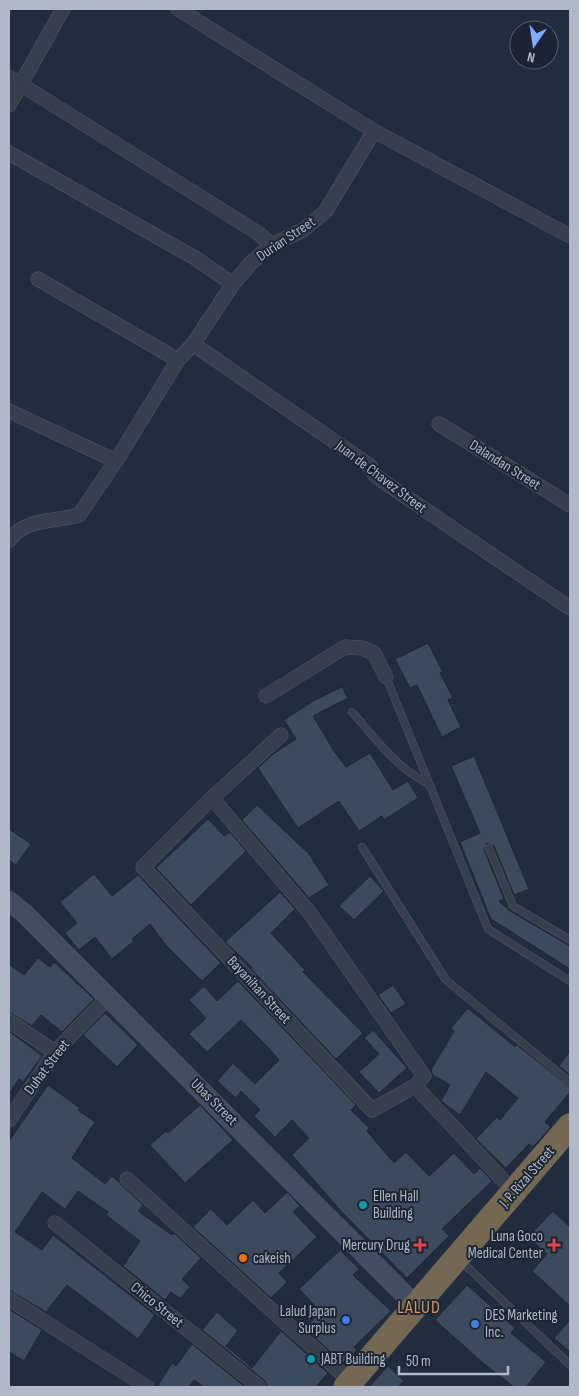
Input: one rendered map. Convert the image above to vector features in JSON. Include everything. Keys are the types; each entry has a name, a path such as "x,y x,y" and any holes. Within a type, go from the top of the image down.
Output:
{"highway":[{"name":"J. P. Rizal Street","path":"349,1385 570,1126"}],"street":[{"path":"9,105 63,9"},
{"path":"178,9 374,131 570,236"},
{"path":"9,77 258,232 272,245"},
{"name":"Durian Street","path":"9,540 16,531 30,523 62,520 79,515 116,460 178,360 193,344 233,284 250,263 272,245 303,230 324,212 374,131"},
{"path":"9,153 195,258 233,284"},
{"path":"38,279 178,360"},
{"name":"Juan de Chavez Street","path":"193,344 370,466 375,474 386,484 570,608"},
{"path":"9,411 116,460"},
{"name":"Dalandan Street","path":"439,424 570,506"},
{"path":"266,696 345,647 362,648 374,653 386,677"},
{"name":"Bayanihan Street","path":"281,735 212,798 144,867 372,1110 414,1086"},
{"path":"212,798 320,928 424,1076 414,1086 514,1192"},
{"name":"Ubas Street","path":"9,901 24,912 109,996 416,1306"},
{"name":"Duhat Street","path":"9,1120 55,1052 109,996"},
{"path":"9,1021 55,1052"},
{"path":"128,1179 349,1385"},
{"name":"Chico Street","path":"54,1223 259,1387"},
{"path":"9,1299 147,1387"}],"lane":[{"path":"386,677 488,929 570,981"},
{"path":"352,712 400,767 410,775 430,785"},
{"path":"362,847 446,980 570,1082"},
{"path":"489,848 513,906 570,940"},
{"path":"458,1258 570,1365"}],"building":[{"path":"428,643 443,672 440,673 453,698 448,700 461,727 442,737 417,685 410,688 395,659"},
{"path":"342,687 348,698 313,716 334,751 346,767 370,753 393,790 408,781 418,798 384,820 382,816 359,831 339,801 298,828 258,768 273,754 296,739 284,720 315,700"},
{"path":"474,756 529,889 514,895 494,846 487,843 484,850 504,899 499,901 510,911 570,946 570,969 491,919 460,842 480,833 451,766"},
{"path":"257,805 309,854 329,885 309,898 242,820"},
{"path":"208,819 224,836 230,832 246,851 191,905 156,868"},
{"path":"9,829 31,844 16,865 9,860"},
{"path":"94,874 112,896 138,875 221,963 202,981 166,945 150,924 132,939 134,941 112,959 95,937 79,950 65,933 77,923 60,902"},
{"path":"370,876 384,891 354,920 339,906"},
{"path":"280,892 295,909 271,933 305,970 303,972 363,1033 336,1059 251,969 252,967 225,942"},
{"path":"38,958 50,967 54,962 94,999 62,1032 41,1015 32,1026 9,1012 9,964 24,975"},
{"path":"238,981 356,1105 351,1110 369,1128 367,1131 394,1163 406,1152 429,1176 454,1153 474,1174 480,1168 492,1181 442,1229 449,1236 407,1278 342,1212 292,1155 309,1138 292,1120 275,1137 254,1116 260,1110 241,1091 236,1098 217,1081 233,1063 255,1084 279,1060 267,1046 241,1020 207,1052 189,1034 206,1018 189,1000 204,986 217,1001"},
{"path":"393,985 406,1004 391,1013 378,995"},
{"path":"468,1008 515,1047 517,1045 570,1087 570,1092 545,1122 551,1127 533,1147 529,1144 506,1168 476,1139 497,1117 500,1120 518,1098 486,1072 460,1115 441,1101 450,1085 433,1075 431,1070 454,1031 451,1028"},
{"path":"105,1013 138,1045 117,1067 83,1035"},
{"path":"373,1030 407,1068 379,1093 359,1072 379,1054 364,1038"},
{"path":"9,1031 42,1056 23,1082 19,1079 9,1094"},
{"path":"570,1051 570,1075 559,1066"},
{"path":"48,1085 80,1108 78,1110 95,1122 72,1158 105,1184 112,1176 143,1205 138,1211 172,1235 174,1233 201,1258 182,1279 190,1287 180,1299 171,1292 165,1300 123,1266 140,1241 106,1215 108,1212 78,1191 65,1209 42,1192 15,1232 42,1250 53,1235 155,1315 138,1339 67,1285 46,1312 9,1290 9,1141"},
{"path":"200,1105 233,1140 185,1183 150,1145 166,1131 168,1133"},
{"path":"287,1192 300,1206 293,1212 317,1237 279,1273 287,1282 271,1298 193,1227 211,1209 227,1225 253,1200 265,1213"},
{"name":"Luna Goco Medical Center","path":"553,1211 570,1227 570,1306 532,1271 547,1254 528,1237"},
{"path":"340,1250 359,1269 353,1275 391,1311 354,1347 357,1350 343,1363 305,1329 320,1311 299,1289"},
{"name":"DES Marketing Inc.","path":"467,1285 515,1328 511,1333 546,1362 526,1387 514,1387 483,1363 435,1320"},
{"path":"9,1309 42,1330 24,1361 9,1352"},
{"path":"217,1312 238,1331 226,1346 252,1368 281,1331 328,1373 316,1387 268,1387 264,1380 202,1330"},
{"path":"570,1320 570,1352 554,1338"},
{"path":"192,1344 245,1387 204,1387 194,1380 189,1387 157,1387 172,1363 176,1366"},
{"path":"388,1366 404,1381 398,1387 369,1387"}],"place":[{"name":"Ellen Hall Building","path":"363,1205"},
{"name":"Mercury Drug","path":"420,1245"},
{"name":"Luna Goco Medical Center","path":"554,1245"},
{"name":"cakeish","path":"243,1258"},
{"name":"Lalud Japan Surplus","path":"346,1320"},
{"name":"DES Marketing Inc.","path":"475,1324"},
{"name":"JABT Building","path":"311,1359"}],"district":[{"name":"LALUD","path":"419,1307"}]}
